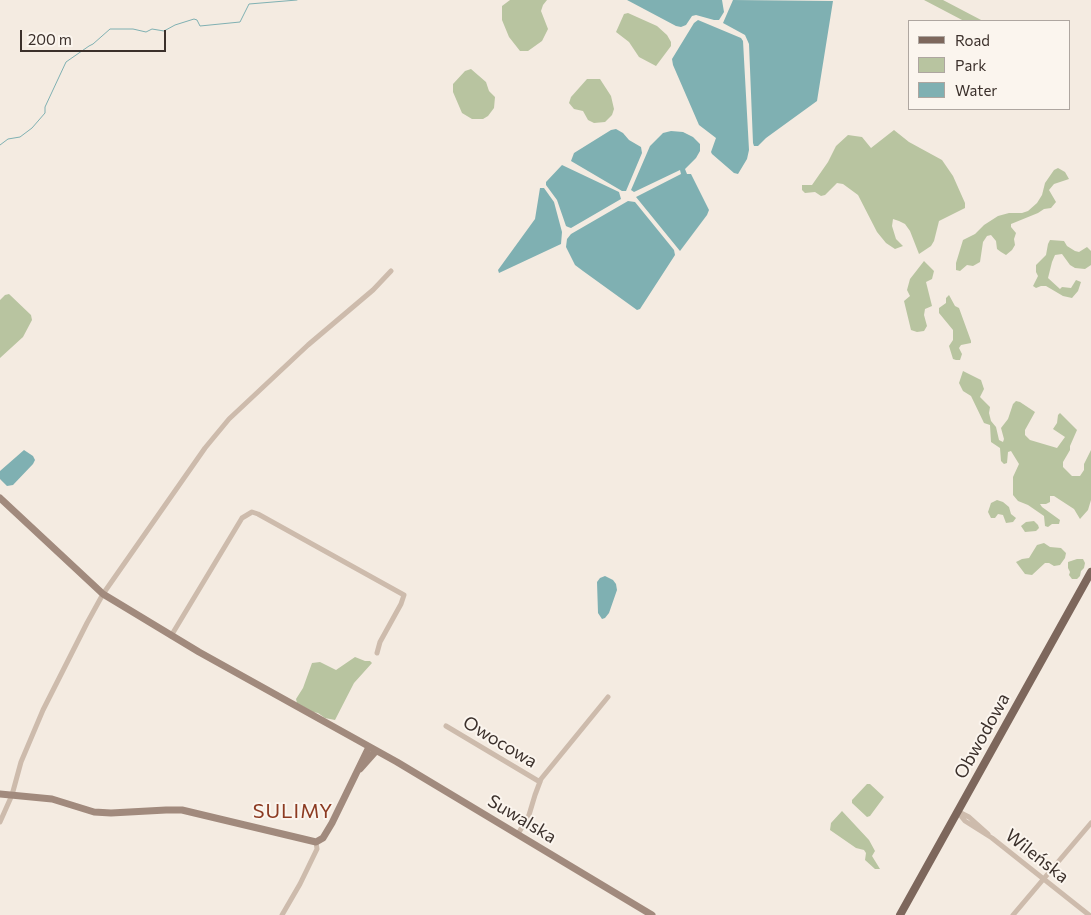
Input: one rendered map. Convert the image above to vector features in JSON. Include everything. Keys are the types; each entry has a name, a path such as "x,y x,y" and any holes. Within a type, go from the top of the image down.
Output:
{"main road":[{"name":"Obwodowa","path":"900,915 1091,572"}],"street":[{"path":"0,822 12,795 21,762 43,710 68,659 104,594 205,448 230,419 308,345 373,290 391,272"},
{"name":"Suwalska","path":"0,498 104,594 171,636 376,751 652,915"},
{"path":"171,636 237,525 242,518 252,512 404,595 380,642 377,653"},
{"path":"518,834 529,815 540,782 608,697"},
{"name":"Owocowa","path":"446,726 540,782"},
{"path":"0,794 52,799 94,812 182,810 316,842 323,838 328,830 360,769 369,747"},
{"path":"360,769 376,751"},
{"name":"Wileńska","path":"957,812 965,821 992,838 1089,915"},
{"path":"1013,915 1091,823"},
{"path":"282,915 317,849 316,842"}],"green space":[{"path":"510,0 547,0 541,11 548,29 542,41 528,51 520,51 509,37 502,20 502,6"},
{"path":"924,0 943,0 981,20 962,20"},
{"path":"628,13 657,26 667,35 671,42 671,46 656,66 639,57 629,42 616,32 624,14"},
{"path":"471,69 486,82 489,91 495,97 494,108 483,119 472,119 462,113 453,92 453,84 465,71"},
{"path":"587,79 600,79 611,96 614,109 612,115 605,122 594,123 588,120 583,111 574,109 569,103 571,97"},
{"path":"894,130 909,142 942,160 953,176 965,203 965,208 939,221 931,246 919,254 910,231 905,224 893,219 892,226 896,239 903,246 895,249 886,243 877,232 858,195 843,184 837,183 825,195 821,196 815,192 805,193 802,190 802,185 812,185 828,162 836,146 848,135 862,137 871,148"},
{"path":"1058,168 1065,172 1069,179 1054,184 1049,190 1056,202 1051,208 1044,209 1011,224 1016,233 1015,245 1012,250 1006,255 997,249 996,241 991,235 987,236 983,242 980,262 973,266 967,265 960,271 956,270 956,263 963,240 975,234 984,225 998,216 1028,211 1037,203 1042,195 1045,183 1054,170"},
{"path":"1050,240 1064,241 1067,246 1075,251 1079,252 1087,247 1091,251 1091,265 1085,269 1075,268 1070,265 1062,254 1055,255 1052,262 1048,278 1060,289 1062,287 1071,288 1076,280 1081,282 1078,291 1072,298 1063,296 1046,286 1036,288 1033,286 1038,276 1036,265 1046,255"},
{"path":"924,261 934,271 932,279 926,282 932,306 925,309 924,315 927,326 924,331 917,332 911,330 904,301 910,296 907,290 910,279"},
{"path":"9,294 31,315 32,320 23,337 0,358 0,300"},
{"path":"949,295 955,306 959,308 971,341 971,343 961,345 959,348 962,354 960,360 953,359 949,346 953,340 953,330 939,313 939,308 946,303 946,298"},
{"path":"963,371 981,380 984,389 980,397 990,407 991,421 996,427 999,440 1003,442 1001,428 1008,419 1013,404 1016,401 1035,412 1025,430 1025,435 1030,440 1057,448 1065,437 1053,429 1060,413 1077,430 1070,450 1063,462 1063,467 1072,476 1080,476 1091,450 1091,500 1088,510 1080,519 1074,509 1054,496 1050,496 1050,502 1040,504 1060,520 1059,524 1045,526 1044,516 1028,505 1018,501 1013,495 1013,477 1019,464 1011,451 1008,452 1007,463 1004,464 1001,461 1000,448 991,442 990,425 984,423 971,396 963,391 959,383"},
{"path":"997,500 1009,507 1011,514 1016,518 1013,522 1006,523 1003,515 998,514 995,518 991,518 988,512 991,503"},
{"path":"1034,521 1039,528 1036,531 1025,532 1021,526 1026,522"},
{"path":"1044,543 1050,547 1061,548 1066,553 1065,558 1060,565 1054,566 1045,563 1032,575 1025,574 1016,562 1029,558 1037,545"},
{"path":"1083,559 1085,563 1084,568 1077,579 1072,579 1069,575 1068,562"},
{"path":"355,657 372,663 354,683 335,720 325,718 297,703 296,699 303,688 312,663 320,662 336,670"},
{"path":"867,784 870,784 884,797 870,816 867,817 852,803 852,800"},
{"path":"842,811 869,840 875,851 872,856 880,869 875,869 865,860 866,853 864,850 856,848 830,830 831,823"}],"water":[{"path":"627,0 722,0 724,12 719,20 696,15 692,16 686,25 681,27"},
{"path":"733,0 833,1 817,101 766,138 758,146 754,146 753,143 749,44 745,35 723,23"},
{"path":"698,20 741,38 743,41 749,150 747,159 738,174 734,173 712,154 716,138 699,125 673,65 672,59 694,23"},
{"path":"616,129 641,147 642,153 626,191 622,191 571,161 574,153 611,130"},
{"path":"671,131 683,132 693,137 700,144 700,151 696,158 685,169 687,174 691,174 709,210 680,251 636,197 681,174 680,170 634,192 631,190 650,146 663,133"},
{"path":"562,165 619,192 621,199 571,228 566,226 557,200 546,185 546,182"},
{"path":"540,188 544,188 554,202 562,232 561,244 499,273 498,270 535,219"},
{"path":"628,201 635,202 674,250 675,255 640,309 637,310 575,265 566,247 567,239 571,234"},
{"path":"24,450 33,456 35,460 13,485 7,486 0,479 0,471"},
{"path":"605,576 613,580 617,590 609,613 602,619 598,613 597,582"}],"waterway":[{"path":"0,145 8,139 20,137 32,128 45,113 45,107 66,62 93,44 110,29 133,29 146,32 152,29 164,31 194,19 197,20 200,26 240,22 249,4 297,0"}],"district":[{"name":"SULIMY","path":"293,811"}]}
